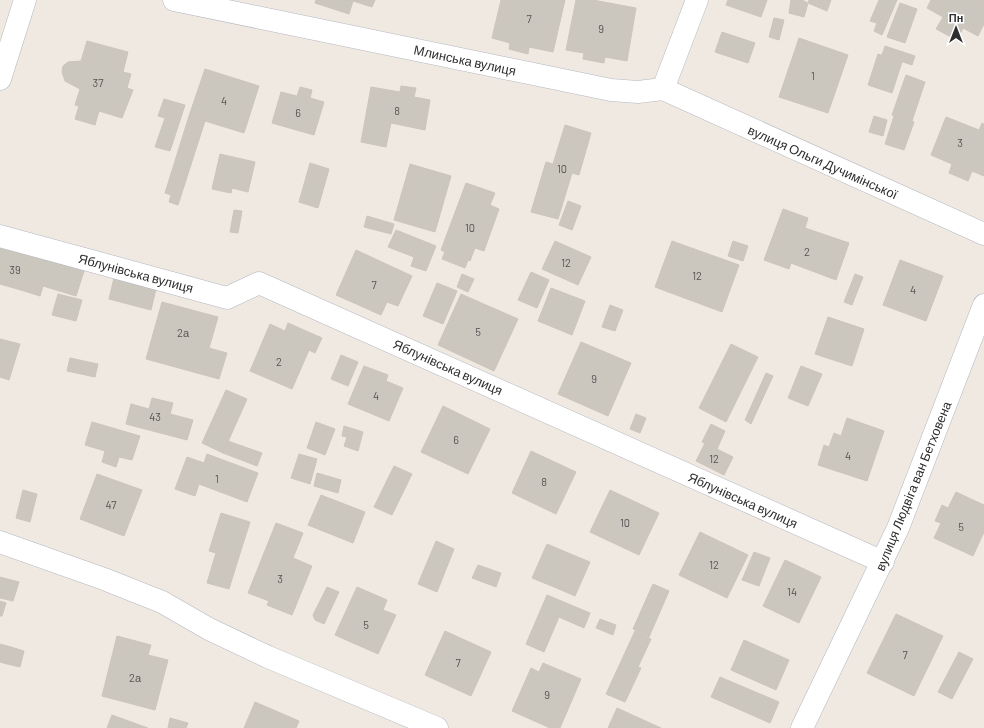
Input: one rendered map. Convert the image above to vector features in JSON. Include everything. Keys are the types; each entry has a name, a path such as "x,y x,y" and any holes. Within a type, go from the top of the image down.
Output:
{"street":[{"path":"0,79 25,0"},
{"name":"Млинська вулиця","path":"174,0 611,90 638,92 663,89"},
{"path":"663,89 697,0"},
{"name":"вулиця Ольги Дучимінської","path":"663,89 984,234"},
{"name":"Яблунівська вулиця","path":"0,236 227,298 259,283 883,562"},
{"name":"вулиця Людвіга ван Бетховена","path":"802,728 898,528 984,305"},
{"path":"0,542 104,579 162,602 209,629 268,657 437,728"}],"building":[{"path":"316,0 375,0 372,7 353,1 349,14 315,3"},
{"path":"501,0 565,0 553,52 529,47 528,54 509,49 510,43 492,38"},
{"path":"576,0 593,0 636,8 627,61 605,57 604,63 583,59 584,53 566,50"},
{"path":"728,0 767,0 761,17 726,5"},
{"path":"791,0 802,0 808,3 804,17 789,13"},
{"path":"809,0 831,0 827,11 808,3"},
{"path":"879,0 897,0 882,35 874,31 877,23 870,21"},
{"path":"931,0 984,0 984,24 978,36 963,28 957,40 936,29 943,17 927,8"},
{"path":"900,3 917,9 905,43 887,37"},
{"path":"774,18 784,20 779,40 769,37"},
{"path":"722,32 755,43 748,63 715,52"},
{"path":"799,38 848,55 828,113 779,97"},
{"path":"87,41 128,52 123,72 131,74 127,88 133,90 122,118 99,111 95,125 75,119 79,106 75,105 80,89 65,81 62,72 63,66 68,62 81,61"},
{"path":"885,46 915,56 912,65 882,55"},
{"path":"878,54 902,62 892,93 868,85"},
{"path":"205,69 259,86 244,133 189,116"},
{"path":"906,75 925,82 912,121 892,115"},
{"path":"401,86 416,88 414,97 430,100 425,130 391,123 386,147 361,142 371,87 400,92"},
{"path":"300,87 312,90 310,98 324,102 314,135 272,123 281,92 297,96"},
{"path":"164,99 185,105 170,151 155,147 165,118 158,116"},
{"path":"189,116 205,121 178,205 169,202 171,195 165,193"},
{"path":"874,116 887,120 883,136 869,132"},
{"path":"894,116 914,122 904,150 885,144"},
{"path":"946,117 979,130 982,123 984,124 984,176 972,171 968,181 949,173 952,164 931,155"},
{"path":"565,125 591,133 579,175 572,173 558,219 531,212 546,162 553,164"},
{"path":"220,154 255,162 248,192 232,188 231,193 212,189"},
{"path":"310,163 329,169 318,208 299,202"},
{"path":"410,164 451,176 435,232 394,220"},
{"path":"466,183 495,193 490,205 499,209 484,251 475,248 470,261 468,260 465,268 442,259 445,252 441,250"},
{"path":"568,201 581,206 572,230 559,225"},
{"path":"783,209 808,218 805,228 849,243 836,280 791,263 789,269 764,260"},
{"path":"234,210 242,211 238,233 230,232"},
{"path":"367,216 394,224 391,234 364,227"},
{"path":"396,230 436,246 426,271 411,266 414,257 388,247"},
{"path":"555,241 591,257 578,285 542,269"},
{"path":"672,241 739,265 722,312 655,287"},
{"path":"733,241 748,246 743,261 728,256"},
{"path":"0,247 34,257 24,291 0,284"},
{"path":"356,250 412,276 398,306 387,302 381,315 336,295"},
{"path":"36,253 85,268 76,296 43,286 40,296 24,291"},
{"path":"900,260 943,276 926,321 883,305"},
{"path":"531,272 549,280 537,308 518,300"},
{"path":"462,274 474,279 468,292 457,287"},
{"path":"855,274 863,277 852,305 844,302"},
{"path":"114,278 156,289 151,310 109,299"},
{"path":"437,283 457,291 443,324 423,316"},
{"path":"551,288 585,301 572,335 538,321"},
{"path":"58,294 82,300 76,321 52,315"},
{"path":"461,294 518,319 494,371 438,345"},
{"path":"162,302 218,317 209,348 227,353 219,379 146,359"},
{"path":"610,305 623,310 615,331 602,327"},
{"path":"828,317 864,329 852,366 815,354"},
{"path":"288,323 322,338 315,353 309,350 292,389 250,371 270,324 285,331"},
{"path":"0,339 20,344 9,380 0,377"},
{"path":"581,342 631,363 608,416 558,394"},
{"path":"731,344 758,357 726,422 699,408"},
{"path":"341,355 358,362 348,386 331,379"},
{"path":"70,358 98,364 95,377 67,371"},
{"path":"364,366 388,375 386,381 403,388 389,421 348,404"},
{"path":"801,366 822,374 808,406 788,398"},
{"path":"766,373 773,376 751,424 745,420"},
{"path":"226,390 247,399 223,453 202,443"},
{"path":"152,398 173,403 170,414 193,420 187,440 126,424 131,404 149,409"},
{"path":"443,406 490,429 468,474 421,452"},
{"path":"636,414 646,418 640,433 630,429"},
{"path":"847,418 884,431 867,481 818,465 824,445 829,447 834,433 841,436"},
{"path":"92,422 140,436 132,460 119,457 116,467 102,462 105,451 85,445"},
{"path":"316,422 335,429 325,455 307,448"},
{"path":"711,424 725,431 717,449 702,442"},
{"path":"344,426 363,432 358,451 344,446 347,437 342,436"},
{"path":"228,441 262,453 257,466 223,453"},
{"path":"705,443 733,457 724,475 696,461"},
{"path":"531,451 576,472 556,514 512,493"},
{"path":"207,454 258,473 247,502 199,484 195,496 175,489 187,457 204,463"},
{"path":"299,454 317,459 310,484 291,478"},
{"path":"394,466 412,474 392,515 374,507"},
{"path":"317,473 341,480 338,493 314,486"},
{"path":"97,474 142,490 124,536 80,519"},
{"path":"23,490 37,494 30,522 16,518"},
{"path":"610,490 659,513 639,555 590,532"},
{"path":"956,492 984,505 984,532 973,556 934,538 941,523 935,521 942,505 948,508"},
{"path":"321,495 365,512 353,543 308,525"},
{"path":"221,513 250,522 237,563 215,556 216,553 209,551"},
{"path":"276,523 303,533 293,558 312,566 292,615 267,605 269,601 248,593"},
{"path":"700,532 748,555 727,598 679,575"},
{"path":"436,541 454,549 437,592 418,584"},
{"path":"547,544 573,555 559,589 532,578"},
{"path":"754,552 770,558 759,586 742,580"},
{"path":"573,555 590,562 575,596 559,589"},
{"path":"215,556 237,563 229,589 207,583"},
{"path":"785,560 821,577 799,623 763,606"},
{"path":"478,565 501,573 496,587 472,578"},
{"path":"0,577 19,582 13,601 0,598"},
{"path":"653,584 669,591 649,637 633,629"},
{"path":"327,587 339,592 324,624 315,620 313,615"},
{"path":"357,587 387,600 383,610 396,615 378,654 335,635"},
{"path":"547,595 590,613 584,628 559,617 544,652 526,644"},
{"path":"0,601 6,603 2,616 0,616"},
{"path":"896,614 943,636 914,696 867,673"},
{"path":"600,619 616,625 613,635 596,628"},
{"path":"445,631 491,652 471,696 425,675"},
{"path":"635,631 651,639 638,667 641,668 625,702 606,694"},
{"path":"117,636 151,645 148,655 168,660 155,710 102,696"},
{"path":"744,640 789,660 776,690 731,670"},
{"path":"0,644 11,647 7,664 0,662"},
{"path":"11,647 24,651 20,667 7,664"},
{"path":"959,652 973,659 952,699 938,692"},
{"path":"543,663 581,679 560,728 550,728 512,711 531,668 539,672"},
{"path":"720,677 779,702 770,723 711,697"},
{"path":"255,702 299,721 296,728 244,728"},
{"path":"617,708 661,728 608,728"},
{"path":"112,715 148,728 107,728"},
{"path":"170,718 188,723 186,728 168,728"}]}
